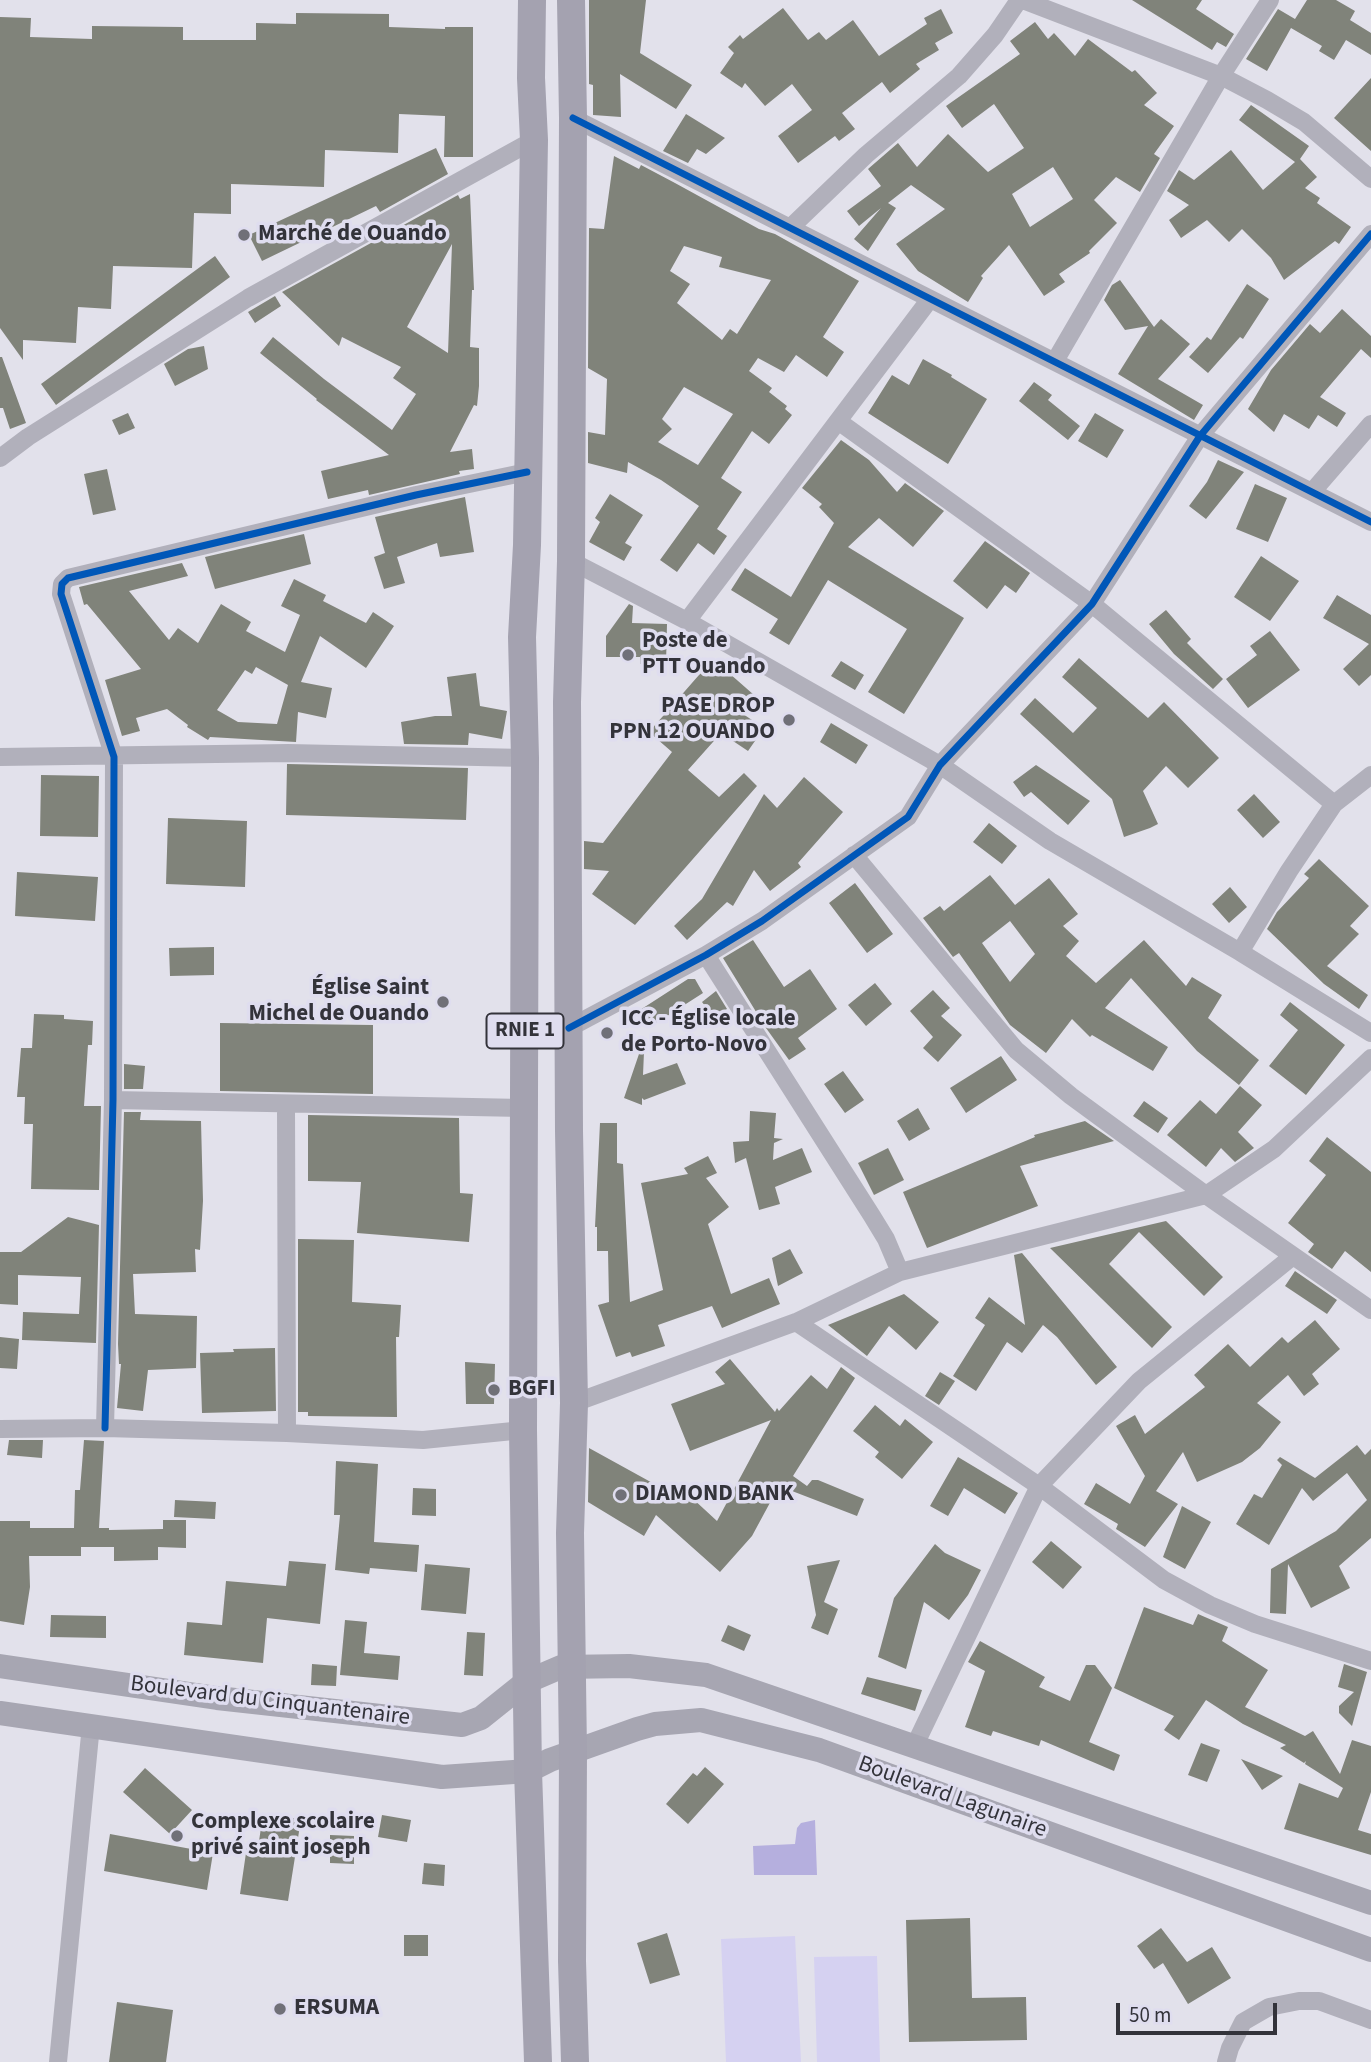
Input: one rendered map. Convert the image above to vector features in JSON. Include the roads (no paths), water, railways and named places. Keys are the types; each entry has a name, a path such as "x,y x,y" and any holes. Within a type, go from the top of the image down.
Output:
{"highway":[{"name":"RNIE 1","path":"532,0 531,78 534,140 527,545 522,638 525,758 523,1430 527,1771 538,2062"},
{"name":"RNIE 1","path":"571,0 571,561 567,702 573,1403 570,1667 575,2062"}],"main road":[{"name":"Boulevard du Cinquantenaire","path":"0,1666 217,1698 462,1725 481,1718 526,1682"},
{"name":"Boulevard Lagunaire","path":"526,1682 549,1671 570,1667 629,1666 706,1675 1371,1903"},
{"name":"Boulevard du Cinquantenaire","path":"0,1713 442,1777 527,1771"},
{"name":"Boulevard Lagunaire","path":"527,1771 655,1724 701,1720 819,1750 1371,1950"}],"street":[{"path":"791,227 866,155 959,76 1021,0 1221,76 1304,122 1371,179"},
{"path":"1055,361 1221,76 1270,0"},
{"path":"573,118 1371,522"},
{"path":"0,458 28,437 248,298 534,140"},
{"path":"569,1028 706,955 762,921 908,817 940,765 1092,604 1200,436 1371,234"},
{"path":"687,621 930,299"},
{"path":"838,421 1092,604 1334,804"},
{"path":"1312,492 1371,424"},
{"path":"105,1428 113,1100 114,757 61,594 62,584 68,578 416,495 527,472"},
{"path":"571,561 687,621 940,765 1050,841 1240,952 1371,1033"},
{"path":"0,757 288,753 525,758"},
{"path":"1240,952 1334,804 1371,775"},
{"path":"854,855 1016,1050 1071,1096 1206,1195 1371,1310"},
{"path":"706,955 872,1216 886,1239 900,1272"},
{"path":"573,1403 796,1322 900,1272 1206,1195 1274,1149 1371,1058"},
{"path":"113,1100 523,1108"},
{"path":"286,1105 287,1433"},
{"path":"914,1747 1039,1486 1139,1381 1293,1256"},
{"path":"796,1322 1039,1486 1164,1580 1210,1605 1255,1624 1371,1661"},
{"path":"0,1429 105,1428 424,1440 523,1430"},
{"path":"58,2062 91,1726"},
{"path":"1226,2062 1243,2022 1269,2007 1299,2001 1319,2001 1371,2020"}],"place":[{"name":"Marché de Ouando","path":"244,235"},
{"name":"Poste de PTT Ouando","path":"628,655"},
{"name":"PASE DROP PPN 12 OUANDO","path":"789,720"},
{"name":"Église Saint Michel de Ouando","path":"443,1002"},
{"name":"ICC - Église locale de Porto-Novo","path":"607,1033"},
{"name":"BGFI","path":"494,1390"},
{"name":"DIAMOND BANK","path":"621,1495"},
{"name":"Complexe scolaire privé saint joseph","path":"177,1836"},
{"name":"ERSUMA","path":"280,2009"}]}
